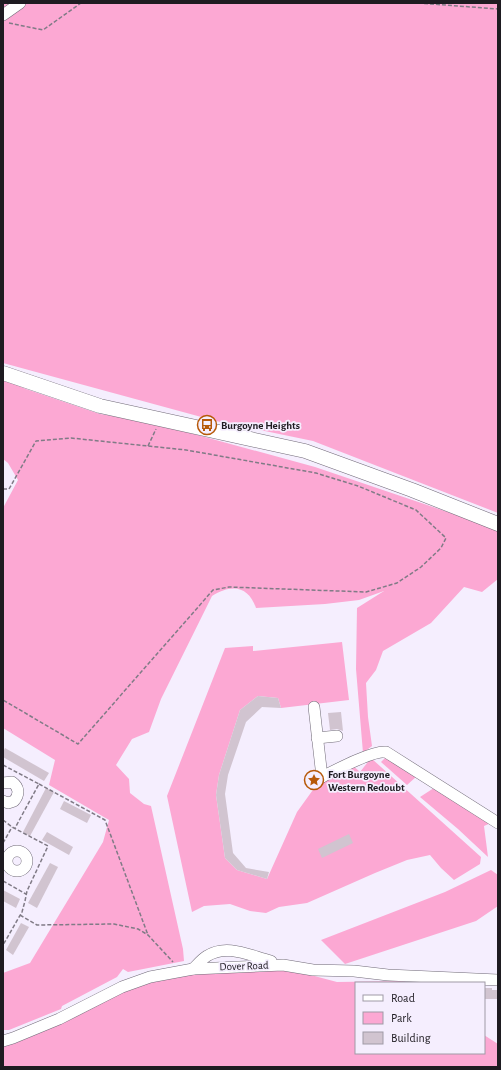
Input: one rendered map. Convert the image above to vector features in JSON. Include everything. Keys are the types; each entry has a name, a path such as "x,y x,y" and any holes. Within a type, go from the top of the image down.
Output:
{"main road":[{"path":"3,373 100,406 305,451 412,490 498,524"}],"street":[{"path":"3,15 20,3"},
{"path":"314,707 317,738 318,779 376,752 386,752 498,823"},
{"path":"317,738 337,736"},
{"path":"3,783 12,782 17,787 18,791 14,801 8,803 3,802"},
{"path":"193,969 206,956 220,950 232,950 257,958 299,968"},
{"name":"Dover Road","path":"3,1041 59,1020 122,987 150,978 193,969 283,965 313,970 354,971 388,976 498,980"}],"path":[{"path":"3,22 42,30 81,3"},
{"path":"418,3 498,9"},
{"path":"148,446 160,419"},
{"path":"3,489 9,489 36,441 70,438 186,450 316,473 358,486 416,510 446,538 441,548 421,567 397,583 366,592 229,587 213,590 78,744 3,700"},
{"path":"39,784 105,820 148,935"},
{"path":"3,820 12,827 48,846 26,894 20,915 3,945"},
{"path":"3,843 12,827"},
{"path":"3,881 26,894"},
{"path":"20,915 37,924 114,924 138,929 148,935 181,971"}],"green space":[{"path":"3,3 498,4 498,513 313,441 216,421 3,363"},
{"path":"3,379 26,389 100,414 150,422 315,467 498,529 498,579 482,592 464,587 431,623 383,651 376,670 366,683 368,717 372,746 363,753 356,669 357,608 384,591 359,600 325,604 256,608 253,600 244,591 238,589 232,588 212,596 161,699 149,732 132,739 116,765 129,779 130,793 144,804 151,806 183,949 184,961 128,972 123,969 117,977 62,1006 61,1009 9,1030 3,1030 3,973 30,963 103,842 109,820 49,785 55,760 3,728 3,508 18,480 8,463 3,459"},
{"path":"342,642 349,700 281,708 278,698 258,696 240,710 219,775 216,795 225,858 237,870 267,879 297,812 315,787 314,781 351,764 360,772 371,758 481,857 480,864 454,880 430,855 407,860 307,903 279,907 266,913 250,911 230,904 204,906 192,912 167,796 225,648 253,646 253,651"},
{"path":"387,756 417,776 407,785 381,762"},
{"path":"437,786 493,822 484,826 488,857 420,797"},
{"path":"491,870 498,875 498,906 476,921 345,964 321,940 445,892"},
{"path":"273,965 337,982 405,981 406,982 355,982 355,1054 485,1054 485,1036 498,1044 498,1067 3,1067 3,1041 131,981"}],"building":[{"path":"258,696 278,698 281,708 262,707 246,722 228,775 225,794 233,853 246,868 269,872 267,879 237,870 225,858 216,795 219,775 240,710"},
{"path":"341,712 343,731 337,729 330,730 328,713"},
{"path":"5,748 49,773 44,781 3,757"},
{"path":"46,788 54,792 30,836 23,832"},
{"path":"64,801 91,815 87,823 60,809"},
{"path":"47,832 73,847 69,855 42,840"},
{"path":"349,834 353,843 322,858 318,849"},
{"path":"50,863 58,867 37,908 28,903"},
{"path":"3,890 20,899 16,908 3,901"},
{"path":"21,923 29,927 13,955 6,950"},
{"path":"485,988 498,990 498,999 485,999"}],"place":[{"name":"Burgoyne Heights","path":"207,425"},
{"name":"Fort Burgoyne Western Redoubt","path":"314,780"}]}
